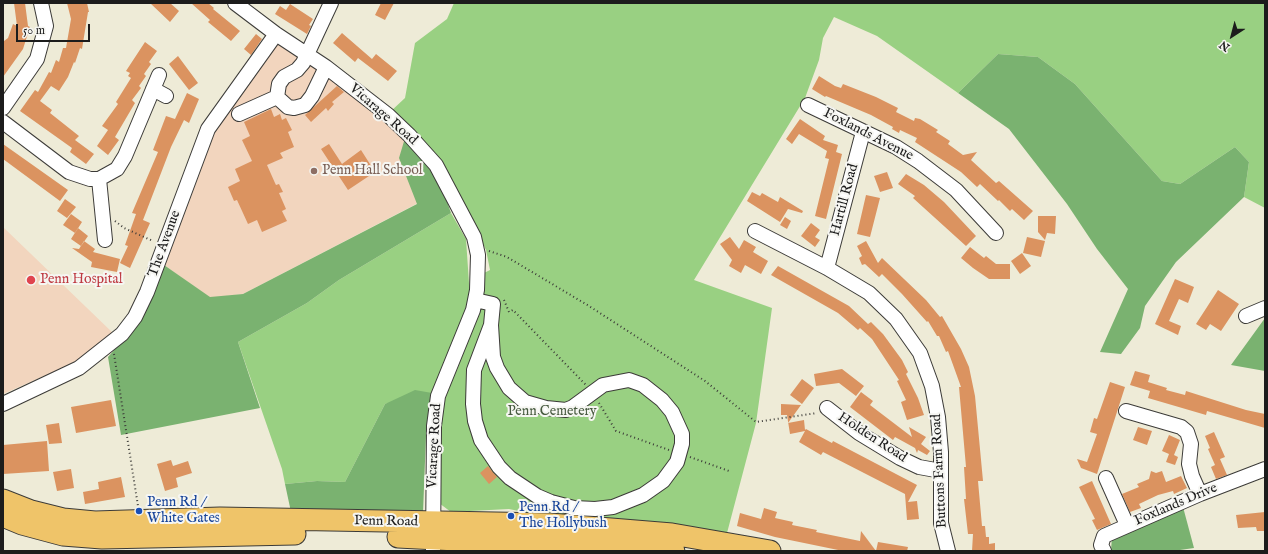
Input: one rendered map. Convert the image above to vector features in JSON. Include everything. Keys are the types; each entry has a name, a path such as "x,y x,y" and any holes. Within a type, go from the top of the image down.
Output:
{"highway":[{"name":"Penn Road","path":"3,500 31,511 63,518 95,522 220,518 546,546 674,551"},
{"name":"Penn Road","path":"3,516 22,524 63,535 102,538 298,534 433,537 550,524 664,533 770,551"}],"street":[{"path":"3,108 37,59 46,26 41,3"},
{"name":"Vicarage Road","path":"236,3 276,34 326,67 388,116 436,165 474,237 478,255 477,290 475,300 467,328 438,396 434,426 432,504 433,537"},
{"path":"277,97 279,84 284,77 297,70 308,55 318,28 331,3"},
{"name":"The Avenue","path":"3,404 79,368 122,334 135,317 147,292 208,129 276,34"},
{"path":"277,97 288,107 294,108 305,104 312,96 326,67"},
{"path":"3,122 70,172 90,179 99,179 117,169 125,156 159,75"},
{"path":"153,89 166,96"},
{"path":"239,114 277,97"},
{"name":"Foxlands Avenue","path":"808,105 896,147 937,174 956,190 996,233"},
{"name":"Hartill Road","path":"827,268 863,132"},
{"path":"99,179 110,223 105,240"},
{"name":"Buttons Farm Road","path":"755,231 827,268 869,293 884,306 908,335 920,353 932,386 940,433 941,523 948,551"},
{"path":"475,300 493,304 491,325 493,357 497,368 509,388 525,402 546,408 566,410 573,407 603,385 629,380 643,385 662,400 672,412 682,434 682,444 677,462 663,481 643,495 613,507 595,509 574,508 551,502 537,496 510,478 495,462 481,440 475,421 473,404 474,370 491,325"},
{"path":"1246,316 1265,308"},
{"name":"Holden Road","path":"827,408 859,433 900,458 919,467 941,471"},
{"path":"1126,411 1181,427 1187,432 1191,444 1189,464 1192,476 1200,494"},
{"name":"Foxlands Drive","path":"1104,551 1101,545 1104,536 1200,494 1265,469"},
{"path":"1106,478 1127,525"}],"path":[{"path":"110,223 164,245"},
{"path":"478,255 490,251 496,252 548,280 705,381 756,422 816,414 827,408"},
{"path":"112,343 140,521"}],"shaded area":[{"name":"Penn Hall School","path":"277,40 390,122 443,190 243,294 210,298 164,265 207,145 217,126"},
{"name":"Penn Hospital","path":"3,227 114,334 85,358 3,394"}],"green space":[{"name":"Penn Cemetery","path":"454,3 1265,3 1265,208 1244,197 1249,162 1235,147 1180,184 1162,181 1075,84 1038,57 998,54 958,93 877,36 834,17 823,38 819,60 805,98 694,280 772,308 756,423 727,533 656,522 578,515 533,514 509,509 451,512 439,503 438,419 450,378 457,370 468,336 480,275 490,270 486,250 453,184 390,112 405,98 415,43 447,19"},
{"path":"998,54 1038,57 1075,84 1162,181 1180,184 1235,147 1249,162 1244,197 1176,262 1145,306 1140,328 1121,354 1100,352 1128,289 1097,249 1067,204 1009,129 958,93"},
{"path":"405,138 418,151 443,190 451,213 339,280 307,303 238,342 260,408 121,435 108,357 127,336 164,265 210,297 243,294 417,204 399,158"},
{"path":"451,213 466,239 470,298 432,393 385,404 345,482 317,481 285,484 282,469 238,342 307,303 339,280"},
{"path":"1265,318 1265,371 1231,365"},
{"path":"415,390 432,393 426,435 423,513 291,512 285,484 317,481 345,482 385,404"},
{"path":"1183,507 1194,548 1173,551 1111,551 1112,536"}],"building":[{"path":"14,3 25,3 28,26 30,27 23,49 3,77 4,41 8,38 13,24 17,26"},
{"path":"67,3 87,3 89,12 82,49 80,48 75,63 74,62 68,77 59,91 51,86 40,101 52,110 50,113 79,136 75,140 94,154 86,164 70,152 72,148 20,111 35,90 38,92 49,72 51,73 56,60 59,62 63,48 66,48 71,19"},
{"path":"150,3 170,3 179,11 170,22"},
{"path":"191,3 208,3 214,8 213,9 240,31 231,41 208,22 210,20"},
{"path":"381,3 394,3 385,20 375,15"},
{"path":"290,4 313,19 309,25 311,26 307,34 275,14 280,6 286,10"},
{"path":"342,33 372,59 376,54 397,71 388,81 358,58 355,62 333,43"},
{"path":"256,34 262,39 251,55 244,49"},
{"path":"145,42 157,51 149,62 151,64 144,74 146,76 139,86 141,88 132,100 135,103 115,137 119,140 108,155 97,146 108,130 102,126 118,104 116,102 131,78 128,76 130,73 126,71"},
{"path":"178,56 198,83 189,90 169,64"},
{"path":"819,76 835,86 841,88 843,84 876,97 898,108 896,112 914,121 915,118 920,119 938,130 936,132 950,141 948,144 963,155 977,152 971,160 996,183 999,181 1033,211 1024,220 1012,209 1010,211 980,184 977,187 961,172 915,142 917,138 900,130 899,133 892,129 893,127 871,115 826,96 825,97 812,89"},
{"path":"337,86 344,92 332,102 334,104 328,111 326,108 311,122 305,115"},
{"path":"187,93 199,99 189,123 184,120 171,147 143,220 150,223 130,268 120,263 128,246 125,245 136,214 132,213 158,152 153,150 166,116 175,119"},
{"path":"271,109 274,117 280,114 282,120 286,118 292,130 288,132 294,147 280,153 283,158 267,165 276,185 279,184 283,192 279,193 286,209 282,211 287,221 262,232 257,220 248,224 237,200 234,201 228,187 240,181 235,169 252,161 242,140 250,136 244,122"},
{"path":"800,119 825,136 823,140 838,145 836,152 842,154 826,219 815,216 829,159 825,158 827,151 799,134 792,144 786,139"},
{"path":"3,144 68,190 60,201 3,159"},
{"path":"329,144 342,164 361,150 375,172 348,190 321,149"},
{"path":"887,172 893,188 880,192 874,176"},
{"path":"906,174 924,185 944,202 976,236 966,246 913,198 915,196 898,184"},
{"path":"752,192 760,196 762,193 778,202 780,197 803,211 802,213 788,209 780,222 747,201"},
{"path":"866,195 880,198 870,237 857,234"},
{"path":"65,199 76,207 67,218 57,211"},
{"path":"71,214 82,222 75,233 63,225"},
{"path":"1038,216 1056,216 1055,234 1047,233 1045,240 1038,232"},
{"path":"785,217 791,221 787,229 780,225"},
{"path":"811,223 820,230 815,237 820,240 815,247 801,236"},
{"path":"78,228 88,236 81,246 71,239"},
{"path":"730,237 739,249 744,240 756,247 753,252 768,261 761,274 745,265 741,273 729,266 732,260 720,244"},
{"path":"1027,237 1045,241 1041,257 1023,253"},
{"path":"84,241 95,249 93,252 120,259 117,272 91,267 92,262 72,248 79,249"},
{"path":"866,241 878,263 882,258 926,300 940,317 942,316 961,349 969,367 975,396 983,481 978,481 982,526 985,526 986,537 989,537 989,544 995,543 995,551 972,551 973,534 968,534 964,499 966,499 964,467 966,467 959,387 961,387 948,351 946,352 939,336 937,336 928,321 927,322 882,274 879,277 865,264 862,265 859,258 862,256 857,246"},
{"path":"970,247 984,258 986,256 996,264 1010,264 1010,279 989,279 973,268 961,258"},
{"path":"1022,253 1031,266 1020,274 1011,261"},
{"path":"778,266 849,306 868,324 871,322 883,334 902,360 908,372 906,374 918,398 924,415 907,420 901,402 906,400 897,381 899,380 872,339 860,328 858,330 838,313 771,275"},
{"path":"1175,279 1194,287 1188,303 1179,299 1169,321 1181,326 1178,335 1155,324"},
{"path":"1218,290 1239,304 1221,331 1210,324 1206,330 1196,324"},
{"path":"842,369 864,386 856,396 839,383 816,386 814,374"},
{"path":"1135,371 1150,375 1148,382 1167,388 1166,390 1185,395 1186,391 1246,410 1265,414 1265,428 1207,411 1206,415 1148,398 1150,391 1130,385"},
{"path":"802,379 814,388 802,404 790,395"},
{"path":"1110,382 1125,387 1097,474 1081,468 1077,459 1087,462 1097,434 1090,432 1094,418 1097,419"},
{"path":"861,392 873,401 870,405 912,437 909,427 926,437 921,444 930,451 927,455 918,450 917,453 915,448 895,437 893,440 850,407"},
{"path":"111,400 116,426 76,433 71,407"},
{"path":"781,404 801,405 788,423 787,415 781,415"},
{"path":"804,420 805,430 806,429 832,443 833,441 917,485 908,502 917,501 919,519 907,520 905,494 823,452 821,455 799,442 805,431 790,434 788,423"},
{"path":"59,423 62,443 49,444 46,425"},
{"path":"1138,427 1152,431 1147,445 1133,440"},
{"path":"1214,432 1225,457 1220,459 1227,475 1216,479 1211,467 1215,465 1208,449 1210,448 1205,436"},
{"path":"1169,435 1180,440 1174,455 1178,457 1175,465 1166,462 1169,454 1162,451"},
{"path":"47,441 49,471 3,474 3,445"},
{"path":"171,460 173,466 188,461 192,473 176,478 178,487 165,491 157,464"},
{"path":"488,466 497,477 489,484 480,473"},
{"path":"71,469 74,488 57,491 53,472"},
{"path":"1151,471 1156,473 1162,471 1166,482 1181,476 1187,488 1174,494 1173,491 1158,495 1139,504 1141,508 1130,512 1122,494 1139,487 1137,484 1149,479"},
{"path":"121,477 125,497 85,504 83,492 99,489 98,482"},
{"path":"1092,481 1111,524 1097,530 1092,520 1095,519 1079,487"},
{"path":"764,508 777,512 775,518 793,522 792,525 817,530 816,532 860,541 861,531 876,551 843,551 775,537 737,526 740,513 761,519"},
{"path":"1265,512 1265,531 1257,531 1256,527 1238,528 1236,515"},
{"path":"878,542 908,547 907,551 876,551"}],"place":[{"name":"Penn Hall School","path":"314,171"},
{"name":"Penn Hospital","path":"31,280"},
{"name":"Penn Rd / White Gates","path":"139,511"},
{"name":"Penn Rd / The Hollybush","path":"511,516"}]}
